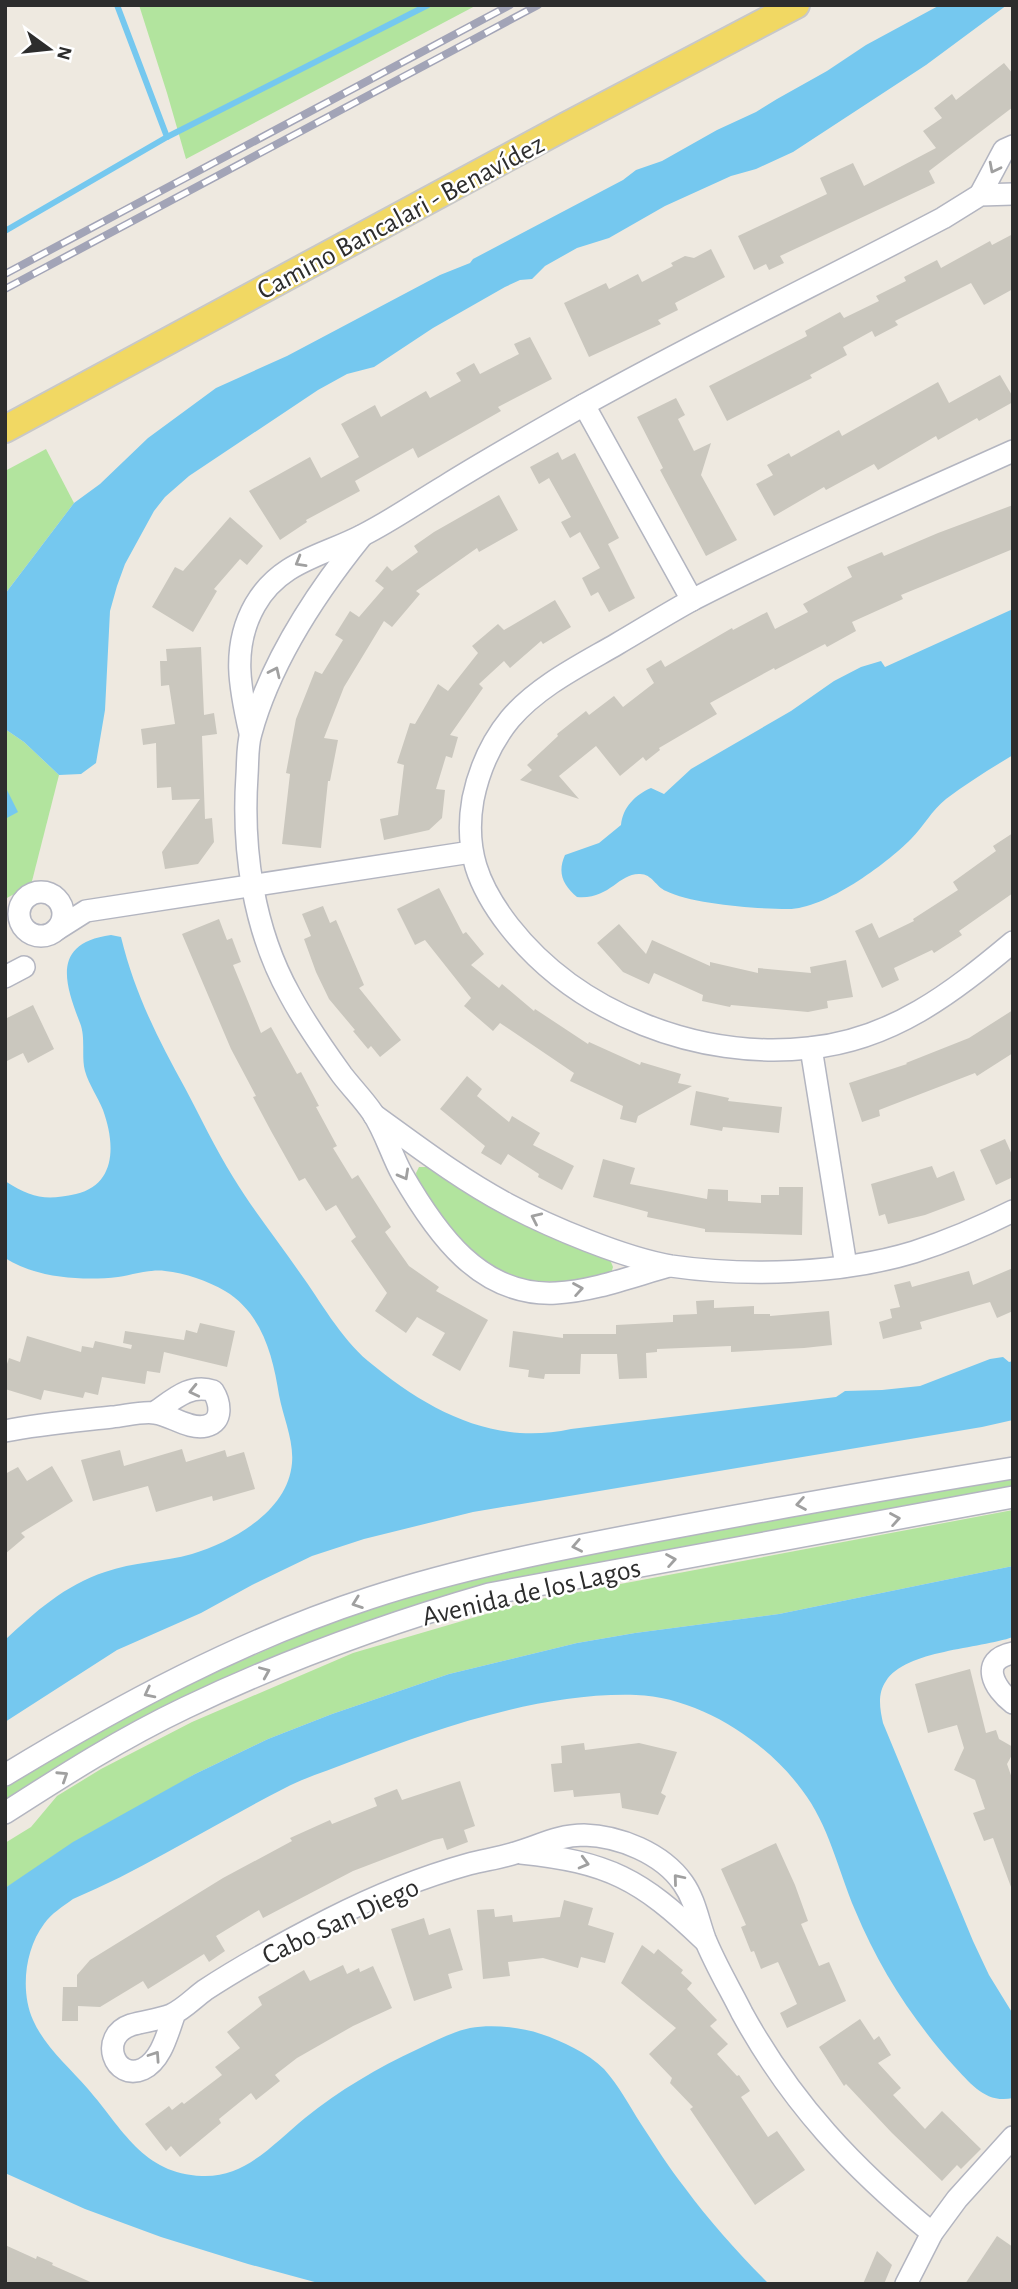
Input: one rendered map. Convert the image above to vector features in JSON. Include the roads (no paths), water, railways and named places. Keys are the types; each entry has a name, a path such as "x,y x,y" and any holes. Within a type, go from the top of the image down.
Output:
{"main road":[{"name":"Camino Bancalari - Benavídez","path":"5,429 796,5"}],"street":[{"path":"669,1265 597,1286 556,1293 528,1291 503,1285 478,1272 456,1251 424,1209 402,1173 373,1114 342,1075 289,993 274,962 258,916 245,830 250,735 240,693 238,657 244,631 255,605 270,585 290,568 310,556 362,536 584,405 943,218 980,195 1004,150 1013,146"},
{"path":"980,195 1013,194"},
{"path":"584,405 692,600"},
{"path":"1013,452 830,534 692,600 566,674 532,698 511,718 493,744 476,785 470,818 471,852 479,878 497,910 541,961 587,997 634,1020 672,1034 714,1044 769,1050 811,1048 850,1040 886,1028 948,995 1013,942"},
{"path":"250,735 275,672 300,624 339,564 362,536"},
{"path":"95,910 80,907 41,891 28,896 10,915 29,932 42,936 78,915 95,910 471,852"},
{"path":"54,895 63,912 56,930"},
{"path":"811,1048 846,1266"},
{"path":"373,1114 505,1203 588,1240 669,1265 733,1272 793,1271 846,1266 913,1252 1013,1211"},
{"path":"5,1432 27,1427 154,1413"},
{"name":"Avenida de los Lagos","path":"5,1775 85,1726 200,1667 331,1612 450,1573 772,1509 1013,1468"},
{"name":"Avenida de los Lagos","path":"5,1813 85,1762 183,1709 322,1648 440,1608 489,1594 1013,1497"},
{"path":"1013,1653 1001,1656 995,1663 992,1674 994,1686 1013,1703"},
{"name":"Cabo San Diego","path":"175,2013 203,1991 332,1918 409,1884 467,1864 517,1853 552,1839 582,1835 612,1838 636,1847 668,1867 682,1882 692,1900 706,1941 763,2050 794,2095 830,2140 873,2183 932,2234"},
{"name":"Cabo San Diego","path":"517,1853 562,1857 601,1867 635,1882 671,1907 706,1941"},
{"path":"906,2284 932,2234 957,2199 1013,2137"}],"water":[{"path":"940,5 1007,5 926,65 793,152 665,206 609,238 577,248 545,266 532,279 520,280 505,287 433,328 374,367 347,374 318,390 189,476 165,497 154,511 125,564 117,586 110,611 105,710 96,763 81,774 59,775 24,742 5,729 5,594 74,503 100,484 148,438 216,388 287,356 440,275 470,263 623,180 636,170 662,161 756,112 866,45"},
{"path":"1013,609 1013,755 946,799 900,850 853,884 818,902 787,909 742,907 677,896 659,887 648,876 640,874 632,875 598,895 588,897 577,897 568,888 562,873 565,855 599,843 621,825 627,807 645,791 651,788 664,794 691,769 861,667 881,661 885,667"},
{"path":"5,786 18,812 5,819"},
{"path":"111,935 121,937 133,977 156,1033 220,1155 249,1201 331,1319 358,1352 390,1379 438,1409 488,1428 542,1433 836,1397 845,1391 920,1386 990,1359 1003,1357 1009,1362 1013,1361 1013,1420 473,1512 364,1539 312,1556 201,1613 117,1650 5,1722 5,1640 16,1630 51,1600 90,1578 126,1566 192,1554 241,1532 256,1522 281,1496 292,1463 290,1437 269,1351 257,1323 238,1300 211,1284 173,1272 153,1271 90,1279 60,1277 30,1270 5,1258 5,1181 39,1196 65,1196 89,1189 106,1172 111,1148 110,1136 101,1105 85,1071 82,1029 70,993 67,967 79,946 92,939"},
{"path":"1013,1566 1013,1637 944,1652 910,1663 886,1681 880,1702 883,1723 973,1941 989,1975 1013,2014 1013,2098 995,2098 973,2086 911,2011 864,1931 819,1818 787,1772 770,1755 729,1725 707,1713 660,1698 636,1695 564,1699 491,1714 420,1736 310,1777 258,1802 127,1874 73,1899 47,1920 32,1945 26,1983 29,2009 38,2030 123,2133 149,2158 164,2167 202,2176 232,2171 258,2157 332,2098 403,2056 470,2028 497,2026 524,2030 566,2044 604,2069 695,2201 725,2238 769,2284 322,2284 161,2237 85,2209 5,2173 5,1888 73,1842 195,1774 268,1739 449,1674 577,1643 779,1614"}],"waterway":[{"path":"117,5 167,137"},
{"path":"5,231 167,137 428,5"}],"railway":[{"path":"5,274 510,5"},
{"path":"5,289 538,5"}]}
